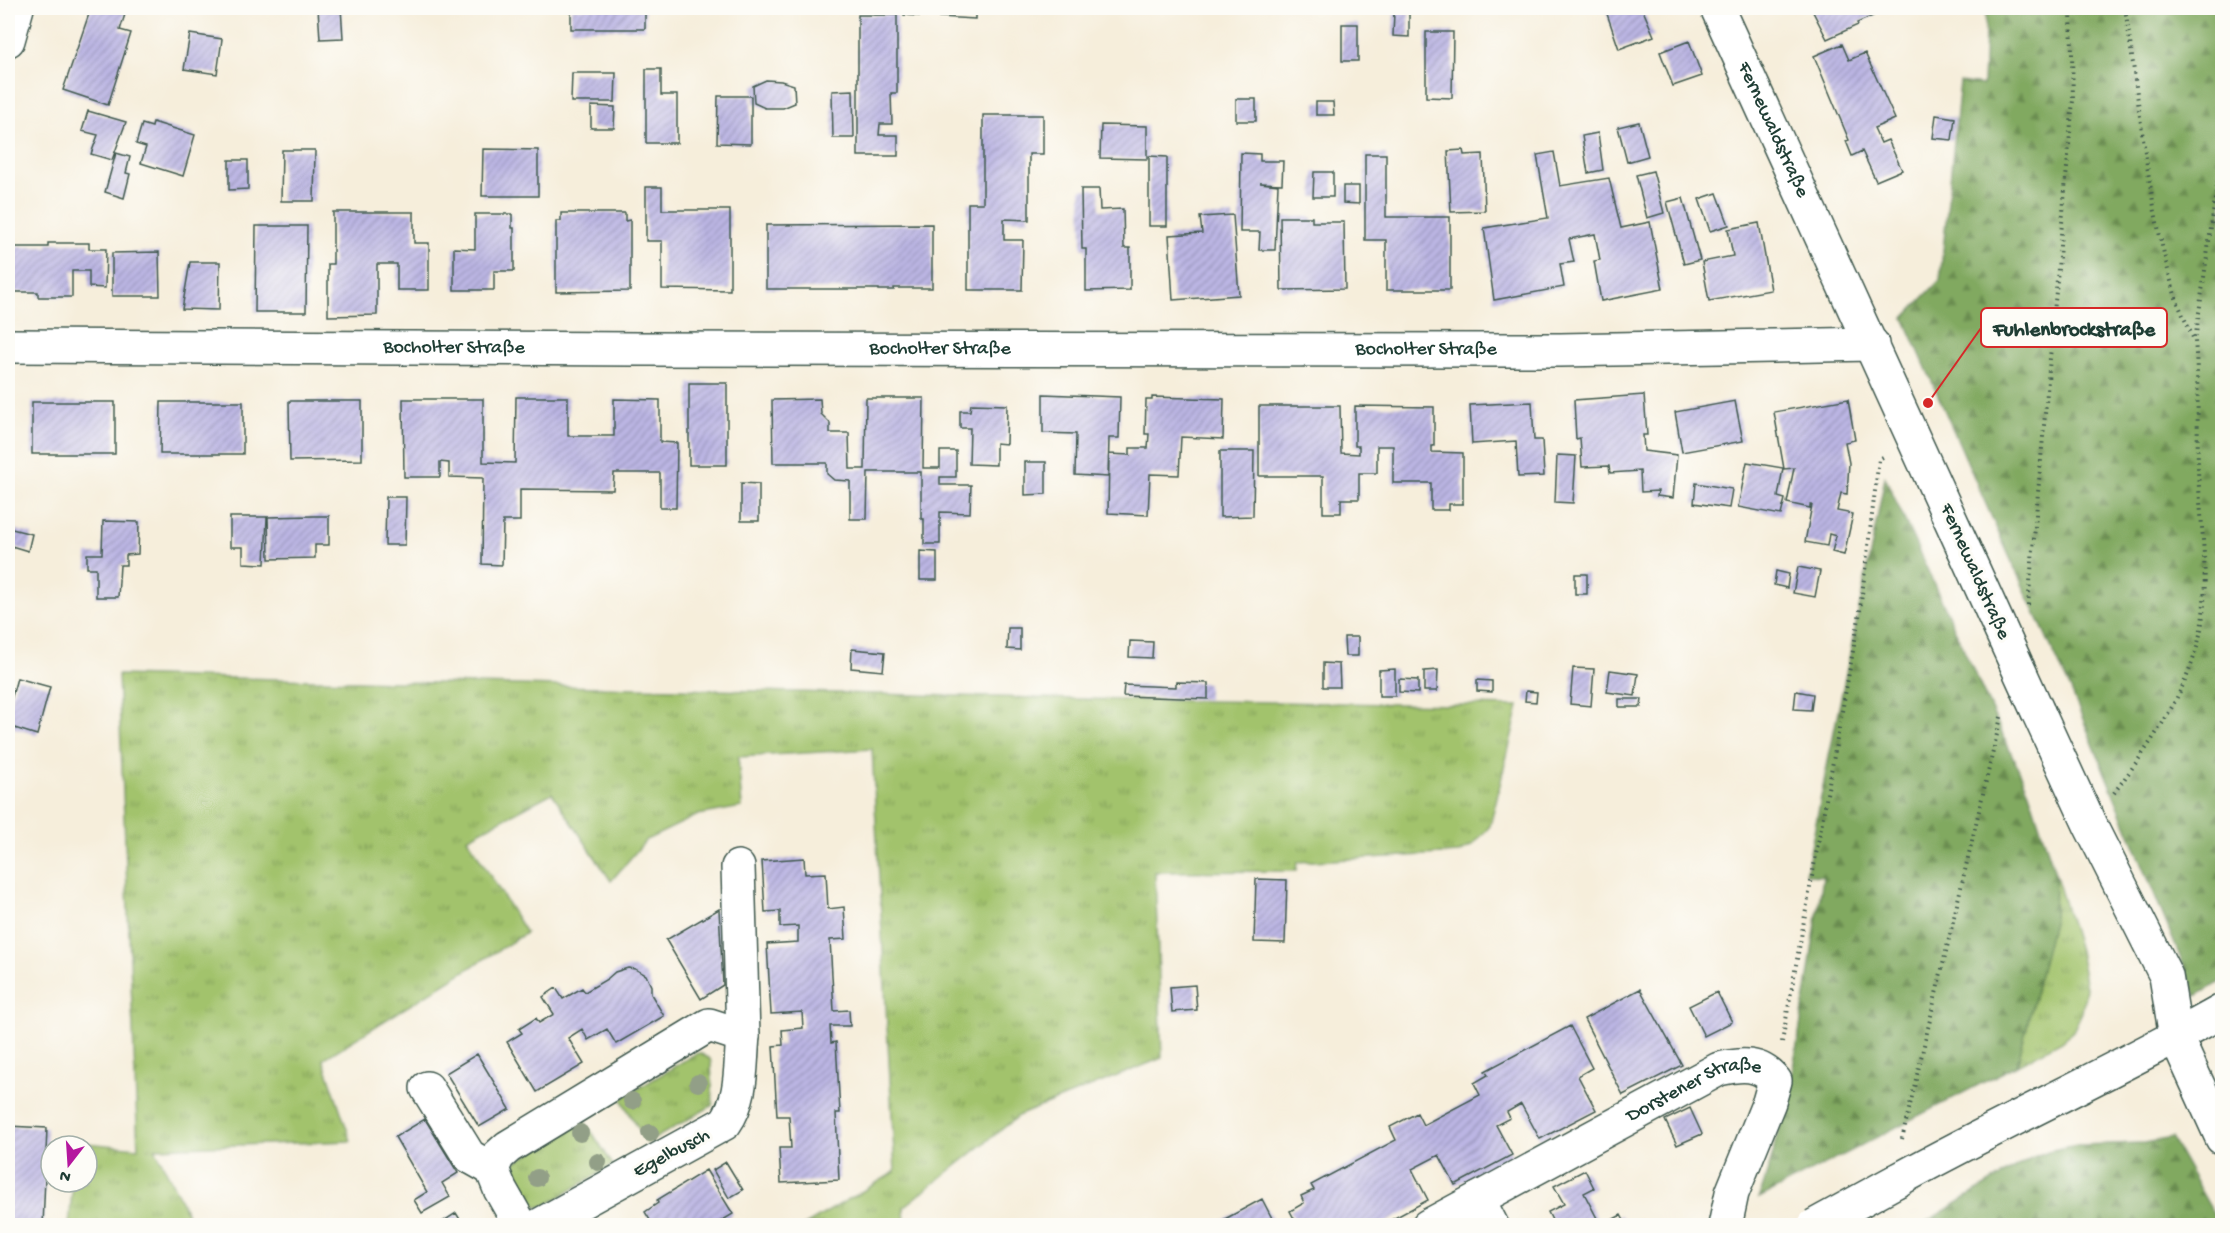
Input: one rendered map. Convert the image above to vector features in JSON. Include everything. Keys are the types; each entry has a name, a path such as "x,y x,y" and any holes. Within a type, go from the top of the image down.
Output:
{"street":[{"path":"8,40 17,8"},
{"name":"Fernewaldstraße","path":"1717,8 2090,825 2166,976 2176,1037 2223,1138"},
{"name":"Bocholter Straße","path":"8,346 1560,350 1872,344"},
{"name":"Egelbusch","path":"537,1226 725,1123 732,1113 738,1098 743,1036 738,867"},
{"path":"1814,1226 1955,1148 2223,1011"},
{"path":"492,1169 498,1156 508,1147 708,1025 743,1036"},
{"name":"Dorstener Straße","path":"1428,1226 1485,1212 1719,1069 1751,1065 1768,1072 1775,1081 1769,1102 1732,1193 1725,1226"},
{"path":"427,1088 469,1156 492,1169 500,1189 521,1226"}],"path":[{"path":"2125,8 2150,182 2162,240 2177,299 2195,341"},
{"path":"2090,825 2153,740 2170,711 2188,672 2201,630 2205,579 2198,468 2198,370 2195,341 2223,150"},
{"path":"1775,1081 1859,618 1879,459 1917,445"}],"green space":[{"path":"1986,8 2222,8 2222,981 2196,996 2071,690 1904,318 1940,280 1960,82 1983,85"},
{"path":"1885,477 2029,792 2055,873 2054,918 2017,1065 1759,1198 1791,1080 1823,877 1806,874"},
{"path":"118,675 1075,699 1519,706 1490,826 1473,845 1459,853 1297,862 1296,871 1155,872 1162,1058 1020,1115 904,1207 905,1225 805,1225 895,1172 872,749 738,757 742,807 698,815 646,840 611,881 552,793 467,838 526,933 323,1059 351,1141 155,1148 193,1225 69,1225 72,1194 99,1194 99,1144 138,1148"},
{"path":"2055,873 2079,950 2086,988 2082,1012 2073,1031 2062,1041 2017,1065 2054,918"},
{"path":"700,1053 710,1059 711,1063 713,1105 647,1143 621,1099"},
{"path":"584,1120 613,1165 546,1205 540,1207 529,1203 512,1177 513,1166 517,1161"},
{"path":"2171,1138 2220,1225 1921,1225 2031,1158 2048,1151 2077,1145 2145,1143"}],"building":[{"path":"91,8 127,8 120,30 131,33 108,105 63,90"},
{"path":"318,8 341,8 343,38 320,39"},
{"path":"571,8 645,8 645,29 571,29"},
{"path":"904,8 975,8 975,19 904,15"},
{"path":"1605,8 1642,8 1654,36 1619,49"},
{"path":"1811,8 1871,8 1875,15 1827,39"},
{"path":"1394,12 1409,13 1409,37 1393,36"},
{"path":"858,15 897,15 897,93 891,93 892,124 880,124 879,135 898,135 898,156 858,156"},
{"path":"1342,24 1358,24 1358,61 1342,61"},
{"path":"1426,32 1453,32 1452,98 1426,97"},
{"path":"190,34 222,39 217,74 184,69"},
{"path":"1689,41 1702,76 1673,86 1660,52"},
{"path":"1842,44 1849,60 1865,53 1895,119 1874,128 1881,143 1888,140 1902,170 1876,181 1862,151 1852,156 1846,141 1849,140 1814,56"},
{"path":"646,69 661,69 661,95 677,95 677,143 646,143"},
{"path":"572,73 616,73 615,102 571,102"},
{"path":"766,80 794,85 795,103 783,108 765,108 754,103 753,86"},
{"path":"853,90 854,138 833,138 832,91"},
{"path":"718,96 751,96 751,144 717,143"},
{"path":"1236,99 1256,99 1256,121 1236,121"},
{"path":"1316,102 1333,102 1334,115 1316,115"},
{"path":"591,106 615,107 614,128 591,128"},
{"path":"88,111 126,122 112,160 91,154 98,135 82,131"},
{"path":"983,115 1043,115 1043,154 1029,154 1029,220 1004,219 1004,240 1023,240 1022,290 968,290 968,203 983,203"},
{"path":"1936,115 1955,118 1952,140 1933,138"},
{"path":"153,122 195,135 183,176 141,163 146,147 136,144 142,124 152,127"},
{"path":"1639,122 1648,156 1627,162 1618,127"},
{"path":"1101,125 1147,126 1147,159 1100,158"},
{"path":"1598,133 1603,170 1588,173 1582,136"},
{"path":"483,149 538,150 538,196 482,196"},
{"path":"282,150 315,150 314,201 281,201"},
{"path":"1463,150 1464,155 1483,154 1485,211 1451,212 1448,151"},
{"path":"1554,152 1560,186 1609,178 1621,228 1650,222 1663,289 1601,301 1594,261 1600,260 1595,234 1569,239 1574,262 1560,264 1564,287 1494,300 1484,228 1548,218 1537,155"},
{"path":"116,153 130,157 126,173 130,174 124,198 105,192"},
{"path":"1241,153 1260,154 1260,161 1283,161 1282,184 1260,183 1278,185 1275,250 1259,250 1260,232 1240,232"},
{"path":"1365,154 1386,154 1386,217 1450,217 1450,290 1386,290 1386,240 1365,240"},
{"path":"1149,156 1167,157 1167,226 1149,226"},
{"path":"229,160 248,160 248,189 229,190"},
{"path":"1653,171 1664,213 1647,218 1636,175"},
{"path":"1314,172 1333,172 1333,197 1313,197"},
{"path":"1343,186 1359,186 1359,204 1343,203"},
{"path":"646,187 662,187 662,210 730,210 730,290 662,289 662,241 646,241"},
{"path":"1081,189 1099,189 1100,210 1123,209 1124,248 1130,248 1130,290 1086,291 1086,249 1082,249"},
{"path":"1717,193 1729,225 1710,231 1699,199"},
{"path":"1683,198 1700,260 1684,264 1667,202"},
{"path":"333,212 414,212 414,243 429,243 429,290 397,290 397,264 377,264 377,315 328,316 328,264 333,264"},
{"path":"561,213 625,213 625,221 630,220 630,291 556,292 556,221 561,221"},
{"path":"475,214 512,214 514,271 494,271 494,290 454,290 454,248 475,249"},
{"path":"1233,215 1239,295 1173,300 1169,235 1202,233 1200,217"},
{"path":"1280,217 1312,217 1312,222 1344,222 1345,289 1281,290"},
{"path":"1759,223 1771,290 1709,301 1702,262 1733,256 1728,229"},
{"path":"932,224 932,288 766,289 766,225"},
{"path":"256,226 307,226 306,312 255,312"},
{"path":"48,243 89,243 89,249 106,249 105,288 89,287 89,271 72,271 72,297 38,297 38,292 13,292 13,247 48,247"},
{"path":"159,252 160,296 112,296 112,253"},
{"path":"190,262 220,262 219,310 182,309"},
{"path":"689,383 727,383 727,465 689,465"},
{"path":"1043,394 1120,397 1119,438 1109,438 1108,477 1075,475 1076,434 1043,433"},
{"path":"1644,395 1647,435 1643,435 1644,451 1677,455 1673,498 1657,496 1658,491 1641,492 1640,471 1610,473 1609,466 1582,467 1580,438 1576,439 1574,400"},
{"path":"516,397 568,397 568,436 614,436 614,399 660,400 660,442 677,443 676,508 660,508 660,473 614,473 613,490 520,489 520,521 503,521 502,565 482,564 483,478 449,477 449,463 440,462 440,477 404,477 403,399 483,399 483,462 515,463"},
{"path":"1152,397 1224,399 1223,439 1181,437 1179,475 1150,474 1148,515 1108,513 1109,454 1130,455 1130,448 1148,448 1149,434 1145,434 1146,400 1152,400"},
{"path":"866,398 924,398 923,468 940,468 940,451 956,451 956,477 940,477 940,485 971,485 970,513 940,512 940,544 924,544 924,519 921,519 921,472 868,472 867,519 850,519 850,481 834,480 827,474 827,463 773,463 772,400 820,399 821,414 830,423 830,433 849,433 850,469 865,469"},
{"path":"1848,399 1855,440 1845,442 1849,463 1847,494 1841,493 1837,511 1853,514 1844,555 1832,552 1836,536 1829,534 1827,546 1805,542 1812,505 1810,508 1787,503 1794,468 1784,469 1774,412"},
{"path":"289,401 362,401 362,460 290,461"},
{"path":"1735,401 1743,441 1682,452 1675,412"},
{"path":"32,402 115,402 115,454 32,454"},
{"path":"161,402 243,402 243,454 160,454"},
{"path":"1532,402 1534,440 1542,440 1544,476 1518,477 1516,441 1472,444 1470,405"},
{"path":"971,404 1007,405 1006,444 996,443 996,465 969,464 970,428 960,428 960,411 970,411"},
{"path":"1259,406 1340,406 1341,453 1359,454 1359,446 1355,446 1355,406 1434,407 1432,452 1463,453 1463,504 1449,504 1449,510 1431,510 1431,483 1393,483 1393,446 1377,446 1377,473 1359,473 1359,499 1341,499 1341,513 1323,513 1323,476 1259,476"},
{"path":"1220,451 1254,451 1253,516 1220,517"},
{"path":"1557,455 1576,456 1573,503 1555,502"},
{"path":"1025,462 1046,462 1046,494 1025,495"},
{"path":"1747,462 1783,468 1778,497 1785,499 1781,515 1738,507"},
{"path":"741,483 759,484 759,521 741,521"},
{"path":"1696,483 1732,489 1729,508 1694,503"},
{"path":"386,497 406,497 405,545 385,545"},
{"path":"329,516 329,545 315,545 315,558 269,559 268,517"},
{"path":"230,517 267,517 265,564 243,563 243,547 230,547"},
{"path":"103,521 139,522 138,554 126,555 126,565 120,565 118,597 96,597 96,568 87,568 87,554 102,554"},
{"path":"8,528 32,534 28,551 8,545"},
{"path":"920,551 937,552 937,580 920,580"},
{"path":"1798,567 1820,571 1815,597 1793,593"},
{"path":"1776,571 1789,574 1787,588 1774,585"},
{"path":"1575,574 1587,574 1587,594 1575,594"},
{"path":"1008,628 1020,628 1020,650 1007,649"},
{"path":"1344,637 1358,637 1358,656 1345,656"},
{"path":"1130,641 1153,642 1152,658 1129,657"},
{"path":"852,649 885,652 883,671 851,668"},
{"path":"1323,663 1339,664 1340,687 1323,687"},
{"path":"1573,668 1594,669 1591,706 1570,704"},
{"path":"1395,669 1395,696 1379,696 1379,670"},
{"path":"1438,670 1437,691 1424,691 1424,671"},
{"path":"1610,670 1638,674 1635,696 1607,692"},
{"path":"17,678 50,687 37,735 8,726 8,711"},
{"path":"1399,679 1418,680 1418,693 1399,692"},
{"path":"1477,680 1492,681 1492,692 1477,691"},
{"path":"1176,682 1208,683 1208,699 1123,696 1124,685 1176,687"},
{"path":"1526,691 1537,692 1536,702 1525,701"},
{"path":"1796,691 1813,694 1811,710 1794,709"},
{"path":"1619,699 1642,699 1641,707 1619,707"},
{"path":"804,858 805,874 826,873 828,909 844,907 846,939 830,940 834,1011 849,1010 850,1026 830,1026 831,1043 836,1042 840,1113 836,1113 839,1180 781,1183 779,1148 791,1148 789,1116 777,1116 773,1046 783,1045 782,1030 803,1028 802,1012 771,1014 767,944 798,942 798,926 780,927 780,911 765,912 762,861"},
{"path":"1256,879 1287,880 1285,943 1254,942"},
{"path":"719,909 723,985 701,999 666,940"},
{"path":"628,968 646,975 651,986 651,994 664,1016 616,1044 607,1029 588,1040 582,1029 568,1038 584,1064 537,1092 507,1042 522,1033 519,1029 536,1018 539,1023 554,1014 543,997 556,988 563,999 582,988 585,992 615,972"},
{"path":"1195,985 1197,1010 1172,1012 1170,987"},
{"path":"1640,989 1682,1065 1623,1095 1584,1019"},
{"path":"1717,992 1732,1022 1704,1036 1689,1006"},
{"path":"1570,1026 1592,1068 1578,1076 1596,1110 1540,1139 1521,1104 1507,1112 1510,1118 1496,1125 1512,1155 1455,1185 1439,1155 1412,1169 1428,1200 1380,1226 1333,1226 1328,1218 1315,1224 1316,1226 1298,1226 1290,1211 1304,1203 1301,1196 1314,1190 1311,1185 1396,1140 1390,1127 1417,1113 1423,1125 1480,1095 1474,1083 1488,1075 1485,1071"},
{"path":"477,1054 510,1109 479,1127 446,1073"},
{"path":"1690,1108 1702,1134 1677,1145 1665,1120"},
{"path":"425,1119 458,1173 442,1183 450,1197 422,1213 414,1200 427,1192 395,1137"},
{"path":"8,1126 47,1128 47,1134 39,1134 39,1194 44,1194 43,1226 8,1226"},
{"path":"726,1162 743,1190 729,1198 713,1170"},
{"path":"706,1170 733,1214 713,1226 641,1226 650,1220 645,1212 658,1203 657,1200"},
{"path":"1585,1170 1594,1188 1584,1193 1601,1226 1555,1226 1548,1212 1564,1204 1554,1186"},
{"path":"1262,1199 1276,1226 1212,1226"},
{"path":"456,1213 464,1226 436,1226"},
{"path":"1621,1215 1627,1226 1601,1226"}],"place":[{"name":"Fuhlenbrockstraße","path":"1928,403"}]}
